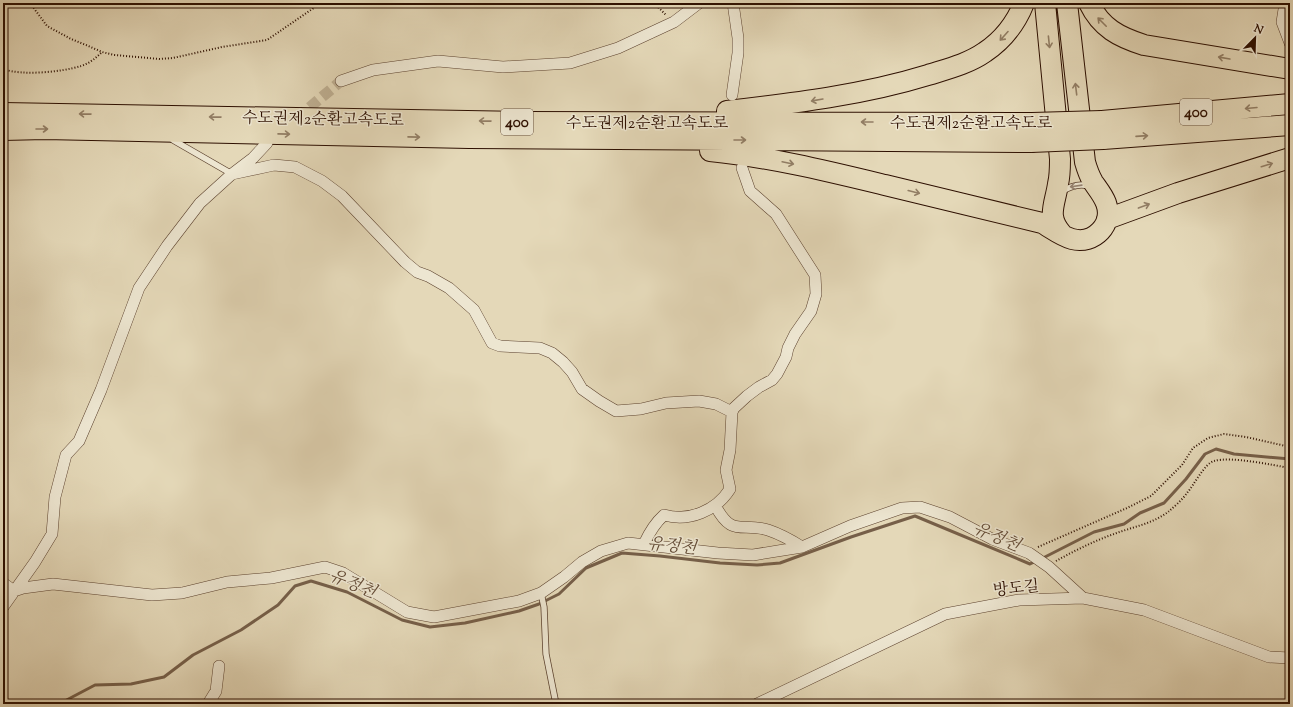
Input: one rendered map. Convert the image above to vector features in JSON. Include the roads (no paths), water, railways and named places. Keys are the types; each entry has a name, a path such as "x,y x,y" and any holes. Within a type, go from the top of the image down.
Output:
{"highway":[{"path":"523,130 714,113 801,102 900,84 969,61 985,52 1000,40 1012,27 1024,3"},
{"path":"1045,3 1060,159 1060,174 1052,209 1056,227 1062,234"},
{"path":"523,130 702,151 742,154 778,160 1042,223 1070,239 1089,239 1104,228 1107,219 1107,206 1088,173 1085,162 1067,3"},
{"path":"1089,3 1097,17 1113,32 1132,42 1144,46 1290,69"},
{"name":"수도권제2순환고속도로","path":"3,113 523,130 1031,142 1102,130 1290,104"},
{"name":"수도권제2순환고속도로","path":"3,130 53,129 469,138 523,130 1032,122 1102,130 1290,125"},
{"path":"1107,219 1178,193 1290,158"}],"street":[{"path":"341,81 373,70 438,61 504,67 570,63 618,48 674,22 699,3"},
{"path":"732,95 738,53 738,38 733,3"},
{"path":"1285,3 1282,22 1290,43"},
{"path":"3,607 35,562 52,534 55,497 66,455 79,441 101,390 139,288 167,246 200,203 232,174 253,158 267,143"},
{"path":"232,174 274,165 295,167 322,181 342,196 405,262 417,272 428,276 449,288 474,310 492,343 500,346 540,348 552,353 572,372 582,390 599,402 616,411 641,409 666,403 699,400 716,404 732,412"},
{"path":"644,544 658,521 664,515 674,518 688,518 715,505 726,495 730,489 726,470 730,450 732,412 734,408 747,396 772,380 777,374 786,357 788,348 795,334 812,311 816,294 815,275 776,214 750,191 742,168"},
{"path":"715,505 720,515 730,524 738,528 766,530 802,546"},
{"path":"14,591 23,588 53,584 152,594 182,593 227,582 271,578 325,567 342,573 407,612 434,617 519,601 541,593 564,578 582,562 601,551 628,543 718,553 753,555 802,546 850,526 902,508 920,507 950,517 992,539 1031,554 1046,564 1083,598"},
{"path":"3,583 14,591"},
{"name":"방도길","path":"757,704 945,614 1019,600 1083,598 1144,610 1269,656 1290,658"},
{"path":"208,704 216,691 219,666"}],"lane":[{"path":"173,140 232,174"},
{"path":"1055,200 1060,192 1068,187 1076,185 1090,186 1101,194"},
{"path":"541,593 544,607 546,654 556,704"}],"waterway":[{"name":"유정천","path":"1041,559 1094,532 1124,524 1140,513 1164,503 1186,479 1205,454 1216,449 1234,454 1290,459"},
{"name":"유정천","path":"59,704 95,685 131,684 164,677 193,655 241,630 278,605 295,586 311,581 347,592 402,620 430,627 465,623 519,611 539,604 559,594 586,568 622,553 720,563 757,565 780,563 851,537 915,516 1030,564 1036,561"}],"tunnel":[{"path":"297,118 341,81"}]}
